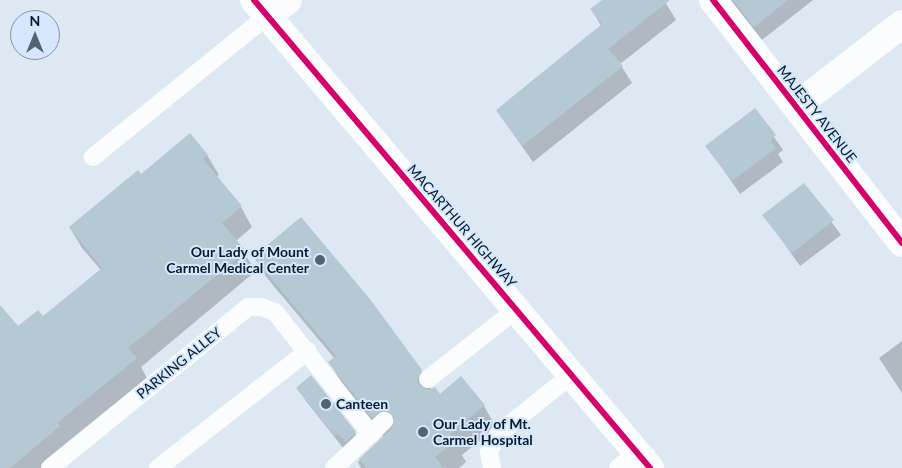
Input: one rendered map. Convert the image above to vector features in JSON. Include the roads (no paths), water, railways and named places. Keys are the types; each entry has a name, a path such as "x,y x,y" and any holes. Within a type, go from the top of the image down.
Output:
{"main road":[{"name":"MAJESTY AVENUE","path":"713,0 900,236"},
{"name":"MACARTHUR HIGHWAY","path":"270,5 571,375 635,463"},
{"path":"796,106 902,24"}],"lane":[{"path":"93,158 270,5"},
{"name":"PARKING ALLEY","path":"50,468 248,308 261,308 275,312 308,351 371,434"},
{"path":"428,379 517,309"},
{"path":"158,468 308,351"},
{"path":"492,468 489,452 498,434 571,375"},
{"path":"334,468 384,420"}],"place":[{"name":"Our Lady of Mount Carmel Medical Center","path":"320,260"},
{"name":"Canteen","path":"326,404"},
{"name":"Our Lady of Mt. Carmel Hospital","path":"423,432"}]}
